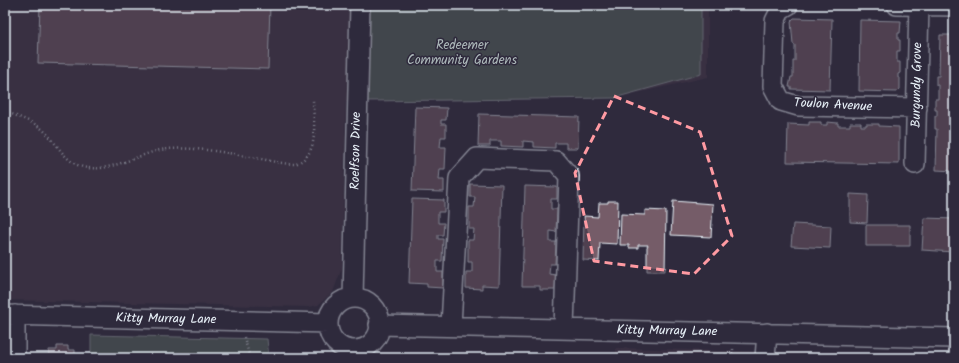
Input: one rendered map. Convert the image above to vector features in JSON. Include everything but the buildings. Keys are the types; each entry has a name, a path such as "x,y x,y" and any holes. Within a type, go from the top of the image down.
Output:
{"street":[{"name":"Roelfson Drive","path":"352,298 360,5"},
{"name":"Toulon Avenue","path":"788,5 781,9 774,21 772,86 782,101 798,106 917,108"},
{"path":"897,5 954,6"},
{"name":"Burgundy Grove","path":"915,164 919,6"},
{"path":"451,326 459,178 477,158 556,161 569,176 564,328"},
{"path":"352,298 361,299 369,303 375,309 378,316 379,325 378,332 369,345 354,354 346,348 338,345 332,339 328,323 329,315 333,308 345,299 352,298"},
{"path":"10,315 15,358"},
{"name":"Kitty Murray Lane","path":"10,315 328,323"},
{"name":"Kitty Murray Lane","path":"379,325 954,338"},
{"path":"765,358 767,333"}],"path":[{"path":"5,111 34,124 43,130 68,159 87,168 95,168 130,161 155,151 168,149 206,150 295,164 302,162 309,154 313,142 313,99"},
{"path":"244,337 250,358"},
{"path":"733,349 733,358"}],"highlighted area":[{"path":"614,96 700,132 732,236 694,274 594,261 575,173"}],"shaded area":[{"path":"5,5 708,5 708,77 614,98 346,102 342,268 333,292 318,305 309,307 5,300"},
{"path":"616,348 954,357 954,358 616,358"}],"green space":[{"name":"Redeemer Community Gardens","path":"369,5 701,5 701,74 614,98 366,101"},
{"path":"91,335 267,339 269,358 91,358"}]}
